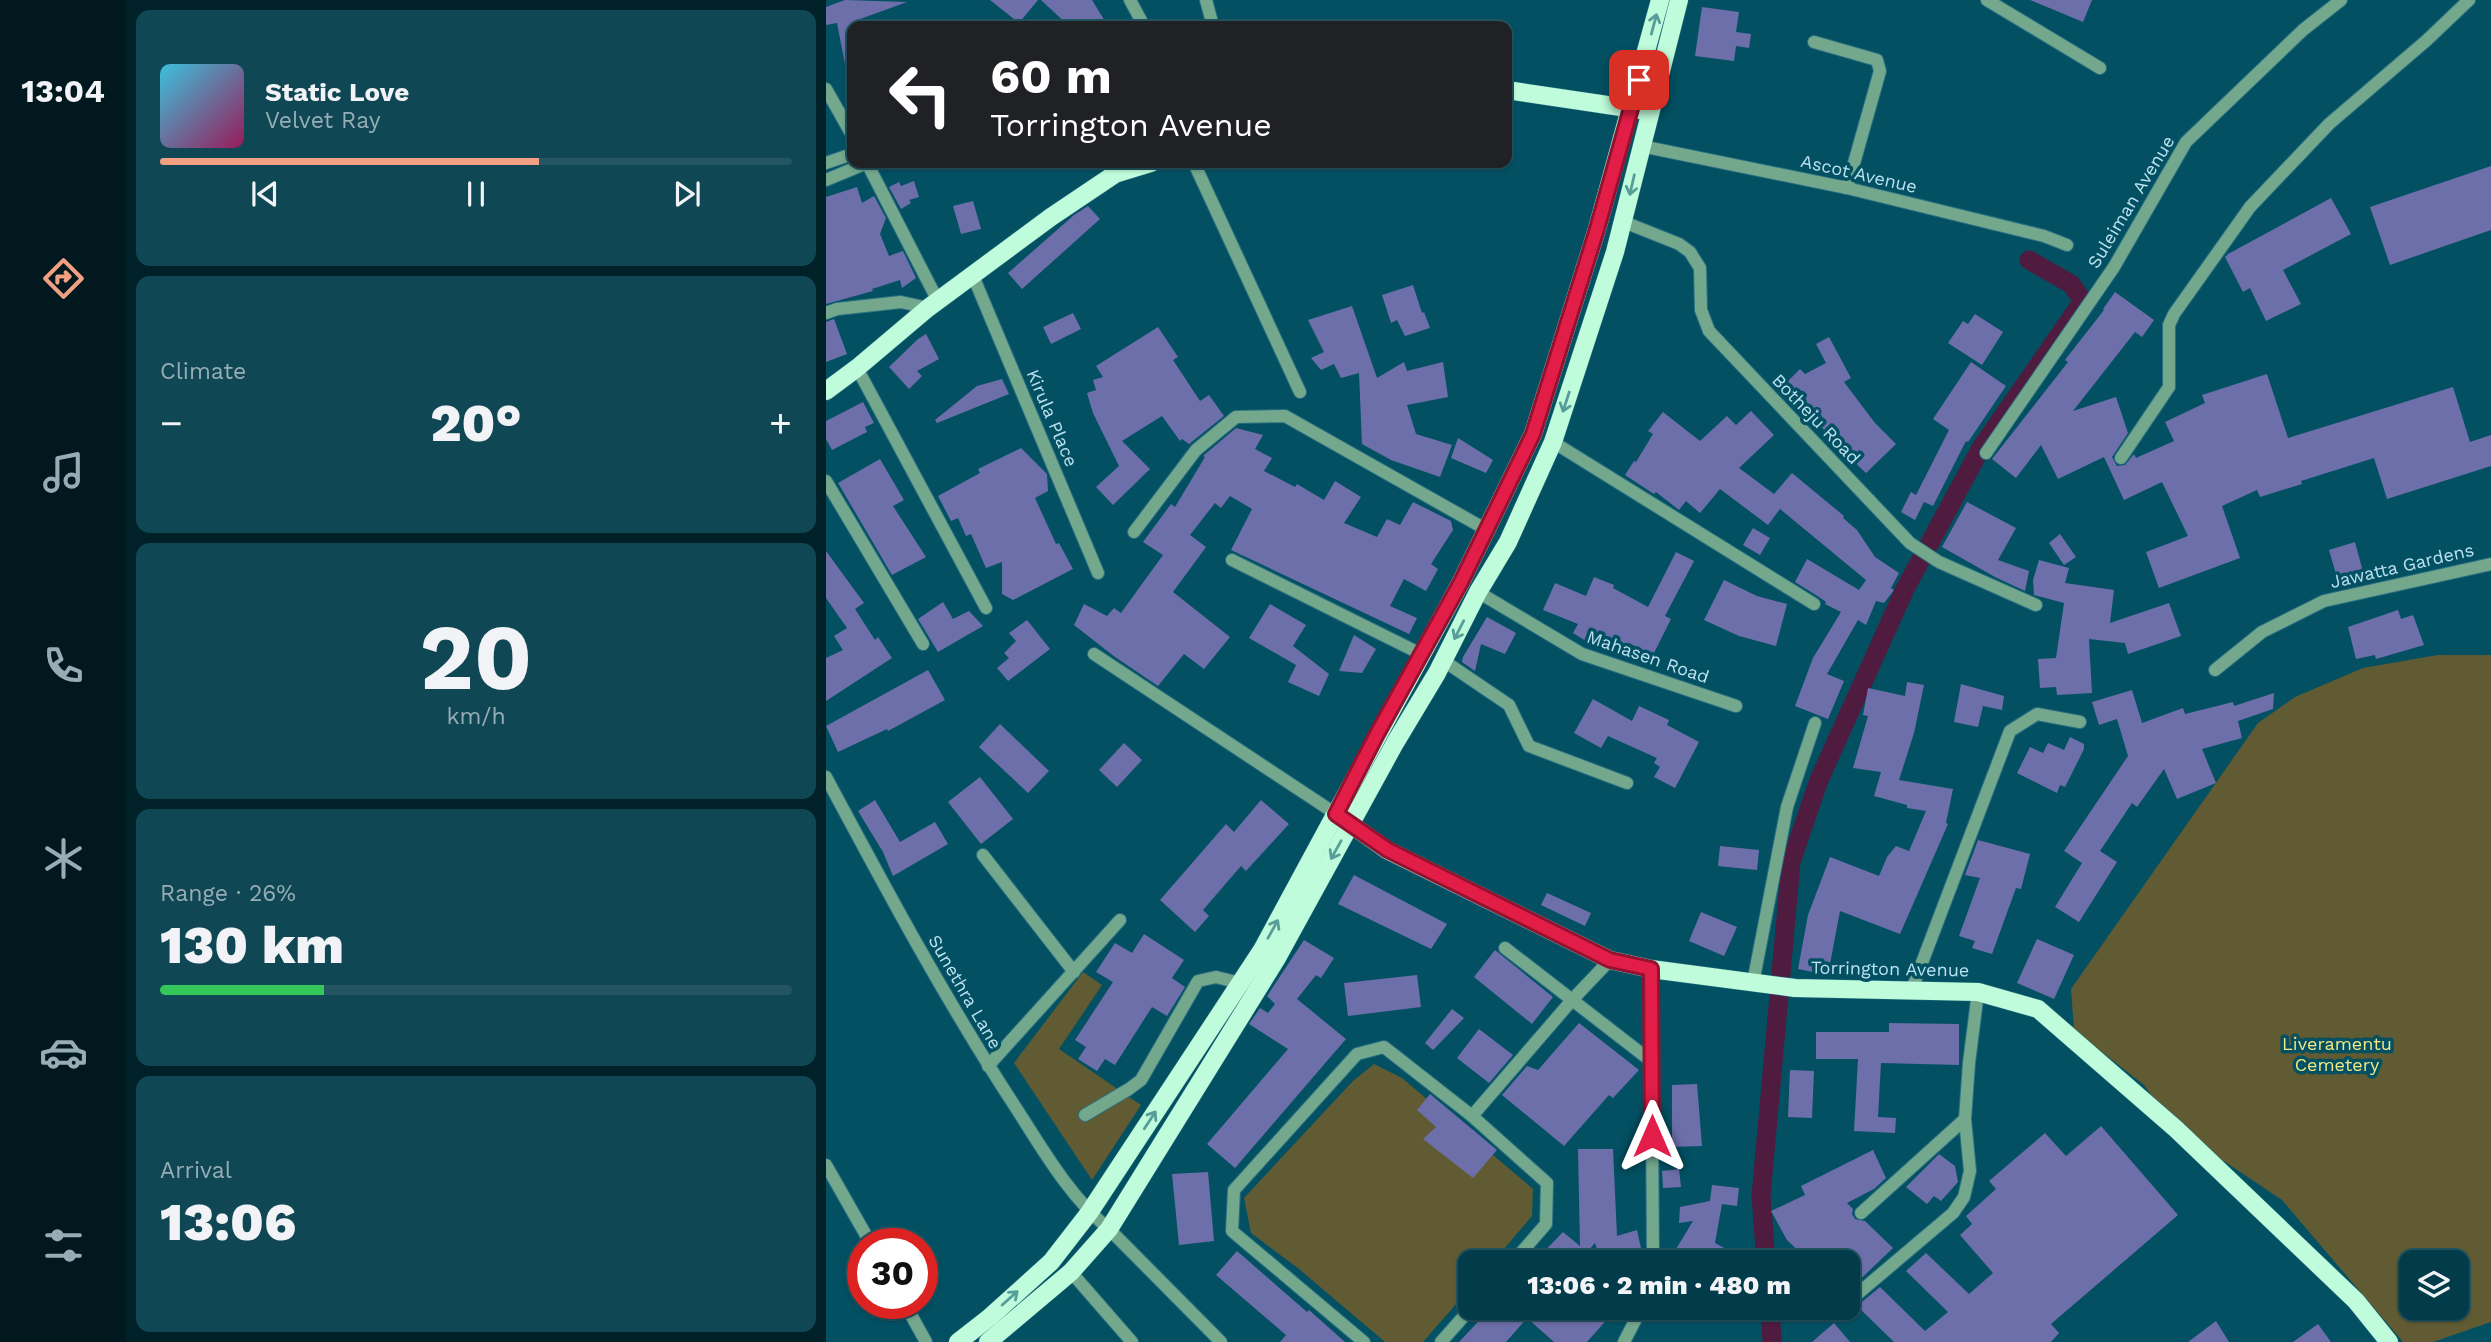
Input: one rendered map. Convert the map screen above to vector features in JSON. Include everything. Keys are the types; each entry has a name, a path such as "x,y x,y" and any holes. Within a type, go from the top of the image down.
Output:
{"main road":[{"path":"999,1339 1071,1272 1109,1229 1277,958 1421,654 1461,582 1533,434 1597,229 1660,0"},
{"path":"958,1342 1051,1262 1089,1213 1262,950 1444,661 1478,592 1508,542 1553,442 1624,222 1679,0"},
{"path":"1512,91 1632,107 1651,113"},
{"path":"826,391 933,305 1051,217 1115,174 1135,168"},
{"name":"Torrington Avenue","path":"1343,819 1388,850 1610,960 1651,969 1795,988 1978,992 2039,1009 2176,1129 2356,1301 2389,1342"}],"street":[{"path":"1130,0 1141,21"},
{"path":"1206,0 1212,21"},
{"path":"1987,0 2100,68"},
{"name":"Suleiman Avenue","path":"1986,453 2114,267 2186,142 2302,30 2342,0"},
{"path":"2121,457 2169,387 2169,324 2174,314 2250,207 2329,124 2469,0"},
{"path":"1814,41 1877,60 1880,71 1847,188"},
{"path":"826,89 847,126"},
{"name":"Ascot Avenue","path":"1641,146 1847,188 2044,236 2067,245"},
{"path":"826,163 847,156"},
{"path":"826,180 855,168"},
{"path":"869,168 933,305"},
{"path":"1196,168 1300,392"},
{"name":"Botheju Road","path":"1624,222 1679,244 1690,252 1700,268 1701,310 1709,331 1910,543 1939,562 2036,605"},
{"name":"Kirula Place","path":"973,276 1098,573"},
{"path":"826,313 837,309 901,302 933,305"},
{"path":"857,368 986,608"},
{"path":"1134,532 1196,450 1236,417 1285,416 1487,530"},
{"path":"1553,442 1814,604"},
{"path":"826,481 923,644"},
{"path":"1232,559 1421,654"},
{"name":"Jawatta Gardens","path":"2215,670 2262,632 2324,601 2491,564"},
{"name":"Mahasen Road","path":"1478,592 1582,654 1736,706"},
{"path":"1094,654 1343,819"},
{"path":"1444,661 1509,705 1529,746 1627,783"},
{"path":"1912,989 2010,732 2037,714 2080,722"},
{"path":"1753,983 1787,807 1815,723"},
{"name":"Sunethra Lane","path":"826,777 942,992 1041,1146 1089,1213 1109,1229 1221,1342"},
{"path":"983,855 1074,972"},
{"path":"988,1066 1121,920"},
{"path":"1505,948 1651,1061"},
{"path":"1472,1116 1610,960"},
{"path":"1651,969 1653,1250"},
{"path":"1085,1115 1140,1080 1198,981 1216,977 1240,983"},
{"path":"1860,1292 1953,1213 1964,1198 1970,1171 1965,1119 1978,992"},
{"path":"1364,1342 1232,1231 1234,1190 1357,1054 1384,1047 1472,1116 1548,1183 1546,1224 1523,1250"},
{"path":"1861,1213 1965,1119"},
{"path":"826,1166 862,1228"},
{"path":"1071,1272 1132,1342"},
{"path":"913,1319 926,1342"},
{"path":"1441,1342 1460,1320"},
{"path":"1624,1342 1635,1320"}],"green space":[{"name":"Liveramentu Cemetery","path":"2438,655 2491,655 2491,1322 2433,1342 2403,1342 2282,1200 2176,1129 2144,1085 2074,1030 2071,989 2258,723 2295,697 2363,668"},
{"path":"1083,972 1102,985 1059,1049 1141,1105 1092,1180 1014,1063"},
{"path":"1374,1064 1402,1078 1533,1189 1532,1216 1503,1250 1458,1250 1458,1302 1423,1342 1385,1342 1299,1269 1251,1233 1244,1198 1353,1081"}],"building":[{"path":"845,0 907,2 855,21 847,21 845,64 837,23 826,25 826,7"},
{"path":"990,0 1038,0 1021,21 1016,21"},
{"path":"1041,0 1092,0 1105,21 1064,21"},
{"path":"2030,0 2092,0 2083,22"},
{"path":"1702,7 1739,12 1736,32 1751,34 1749,48 1736,46 1734,61 1695,56"},
{"path":"2491,166 2491,230 2390,265 2370,207"},
{"path":"914,181 919,197 909,200 911,203 901,209 889,187 899,182 901,186"},
{"path":"857,187 862,203 874,196 886,218 880,234 889,256 903,251 916,278 902,288 900,280 872,289 873,291 826,304 826,197"},
{"path":"2331,198 2351,234 2283,270 2301,304 2266,321 2250,288 2243,292 2225,257"},
{"path":"973,201 981,229 961,234 953,206"},
{"path":"1088,206 1100,219 1022,289 1008,273"},
{"path":"1413,285 1430,328 1405,336 1397,320 1391,323 1382,295"},
{"path":"2115,292 2154,320 2142,337 2135,332 2073,411 2116,397 2128,433 2112,457 2117,466 2125,465 2134,454 2136,458 2174,441 2165,422 2205,403 2202,395 2267,374 2288,438 2453,387 2470,442 2491,435 2491,466 2387,499 2374,458 2260,497 2257,490 2222,506 2240,558 2159,588 2146,552 2188,536 2162,482 2124,500 2104,457 2058,479 2041,445 2016,478 1992,459 2068,362 2065,360"},
{"path":"1352,306 1377,378 1404,362 1407,371 1443,362 1448,397 1407,405 1416,434 1452,445 1440,477 1391,460 1362,444 1359,373 1341,378 1334,364 1321,370 1311,358 1324,352 1308,320"},
{"path":"1073,313 1081,329 1051,344 1043,327"},
{"path":"1975,314 2003,332 1982,365 1948,343 1963,321 1968,324"},
{"path":"834,319 847,354 826,362 826,322"},
{"path":"1158,327 1178,357 1173,360 1200,401 1209,395 1224,416 1189,444 1182,439 1180,441 1162,416 1122,441 1150,469 1113,505 1096,487 1119,466 1093,413 1087,393 1096,390 1093,380 1103,377 1096,366"},
{"path":"926,334 939,359 917,371 922,376 909,389 889,367"},
{"path":"1829,337 1851,378 1844,382 1875,423 1896,444 1866,473 1835,444 1808,410 1802,416 1778,391 1800,369 1805,374 1826,363 1816,344"},
{"path":"1971,362 2006,386 1968,442 1966,441 1933,506 1924,502 1915,520 1901,512 1911,492 1916,495 1949,430 1933,419"},
{"path":"1002,379 1009,394 937,423 935,420 977,386"},
{"path":"863,402 874,423 865,427 867,432 832,450 826,439 826,421"},
{"path":"1751,411 1774,435 1739,468 1774,494 1792,473 1844,516 1875,557 1899,573 1891,588 1894,590 1884,603 1876,601 1866,625 1858,620 1827,674 1844,681 1828,719 1795,706 1813,658 1841,612 1795,582 1807,559 1859,590 1866,580 1780,509 1768,525 1720,489 1700,513 1686,501 1679,510 1656,492 1654,494 1625,475 1653,434 1648,431 1663,412 1700,441 1727,416 1736,425"},
{"path":"1236,428 1263,435 1255,449 1272,458 1264,471 1295,487 1297,484 1324,500 1335,481 1361,497 1344,523 1377,537 1387,519 1400,525 1413,502 1451,521 1453,530 1431,564 1438,569 1426,591 1404,579 1390,606 1417,618 1409,634 1231,550 1252,509 1230,496 1221,508 1215,503 1190,535 1206,547 1173,592 1230,637 1204,669 1184,654 1158,686 1074,625 1084,604 1107,616 1114,608 1121,613 1163,555 1143,542 1171,504 1175,507 1205,457 1203,456"},
{"path":"1458,438 1493,460 1486,473 1451,458"},
{"path":"1021,448 1047,474 1048,491 1035,498 1056,544 1059,543 1073,569 1013,600 1002,594 1002,562 986,568 971,534 966,536 958,518 951,521 938,496 980,473 978,469"},
{"path":"880,459 904,500 893,506 926,557 892,575 838,483"},
{"path":"1967,502 2016,528 1998,560 2029,571 2025,591 1942,547"},
{"path":"1753,528 1770,538 1760,555 1743,545"},
{"path":"2060,534 2076,557 2064,565 2049,543"},
{"path":"2355,542 2366,583 2340,588 2329,550"},
{"path":"826,551 864,603 855,609 875,640 878,637 892,658 826,701 826,658 843,650 834,636 847,628 826,598"},
{"path":"1676,552 1694,561 1665,616 1671,619 1653,655 1629,643 1623,657 1573,633 1578,624 1543,610 1555,583 1586,596 1594,577 1614,585 1613,588 1648,607"},
{"path":"2039,560 2069,568 2065,583 2114,590 2110,623 2169,603 2181,636 2128,654 2125,643 2089,639 2092,693 2057,695 2056,687 2040,688 2038,659 2056,658 2064,603 2034,595 2033,580"},
{"path":"1724,580 1757,596 1787,604 1776,646 1739,636 1704,620"},
{"path":"943,602 953,619 969,611 983,626 938,652 918,619"},
{"path":"1270,604 1306,625 1293,646 1329,674 1319,696 1288,682 1296,665 1249,638"},
{"path":"2398,610 2401,619 2413,615 2424,645 2376,659 2375,655 2356,659 2348,627"},
{"path":"1487,617 1516,633 1505,654 1481,644 1475,671 1462,662 1463,657"},
{"path":"1027,620 1050,649 1008,681 997,668 1009,658 1004,653 1016,641 1009,633"},
{"path":"1354,635 1376,649 1362,673 1339,671"},
{"path":"928,670 945,700 888,731 887,729 838,752 826,726"},
{"path":"1907,682 1924,685 1914,733 1899,780 1953,789 1946,823 1948,824 1900,934 1840,911 1828,975 1798,969 1808,915 1830,857 1879,876 1887,857 1896,846 1909,851 1926,811 1907,808 1907,805 1874,796 1881,772 1853,768 1868,716 1863,715 1868,688 1905,696"},
{"path":"1961,684 2004,696 2002,710 1983,706 1978,727 1954,722"},
{"path":"2132,690 2142,723 2183,708 2185,714 2233,702 2234,706 2274,693 2273,709 2238,721 2242,738 2202,749 2216,783 2177,799 2164,769 2137,807 2132,803 2100,851 2117,862 2079,922 2055,907 2082,863 2064,851 2128,756 2117,719 2099,725 2092,702"},
{"path":"1593,699 1632,721 1639,706 1669,720 1667,725 1699,742 1675,788 1654,777 1660,767 1654,763 1657,758 1608,736 1601,748 1574,733"},
{"path":"1000,724 1049,771 1028,793 979,747"},
{"path":"2070,737 2084,744 2084,749 2065,787 2060,785 2057,793 2017,773 2030,747 2043,753 2048,743 2064,750"},
{"path":"1124,743 1142,760 1117,787 1099,770"},
{"path":"980,777 1013,819 981,844 948,802"},
{"path":"875,800 900,842 935,822 948,844 893,876 883,852 858,811"},
{"path":"1261,800 1289,824 1246,871 1241,866 1203,910 1209,916 1195,932 1160,900 1226,824 1234,832"},
{"path":"1978,840 2030,854 2021,889 2016,888 1992,954 1972,948 1975,941 1959,936 1980,878 1965,875"},
{"path":"1720,846 1759,850 1757,870 1718,866"},
{"path":"1354,875 1447,924 1431,949 1338,904"},
{"path":"1547,893 1591,913 1585,926 1541,905"},
{"path":"1701,912 1737,927 1724,956 1689,941"},
{"path":"1144,934 1184,960 1172,978 1185,987 1167,1016 1152,1007 1115,1065 1105,1059 1097,1071 1078,1059 1086,1047 1075,1040 1113,982 1096,972 1115,943 1132,953"},
{"path":"2037,939 2074,955 2054,999 2017,983"},
{"path":"1304,940 1334,958 1321,978 1316,975 1297,999 1346,1039 1235,1168 1207,1144 1288,1049 1249,1024 1260,1008 1268,1013 1275,1004 1267,996"},
{"path":"1495,950 1553,997 1532,1024 1474,977"},
{"path":"1417,975 1421,1007 1348,1016 1344,983"},
{"path":"1452,1009 1464,1018 1433,1050 1425,1043"},
{"path":"1579,1023 1639,1070 1613,1098 1609,1095 1564,1146 1502,1095 1527,1066 1538,1070"},
{"path":"1889,1023 1959,1024 1959,1065 1881,1063 1878,1117 1896,1118 1895,1133 1854,1131 1858,1059 1816,1059 1816,1032 1889,1032"},
{"path":"1479,1029 1513,1055 1489,1083 1457,1058"},
{"path":"1790,1070 1814,1071 1812,1118 1788,1117"},
{"path":"1697,1084 1702,1146 1672,1147 1672,1085"},
{"path":"1430,1094 1497,1150 1473,1178 1423,1139 1436,1127 1417,1110"},
{"path":"2101,1126 2178,1215 2051,1324 2059,1333 2051,1342 1894,1342 1860,1309 1860,1304 1880,1287 1925,1331 1948,1312 1906,1271 1926,1253 1969,1294 1993,1273 1960,1235 1972,1224 1966,1216 1996,1189 1989,1181 2045,1133 2066,1156"},
{"path":"1578,1149 1613,1149 1617,1236 1637,1230 1641,1250 1597,1250 1595,1243 1589,1250 1546,1250 1563,1232 1580,1246"},
{"path":"1873,1150 1886,1178 1874,1189 1847,1203 1853,1209 1855,1219 1865,1221 1893,1248 1860,1280 1860,1250 1797,1250 1787,1240 1771,1211 1805,1195 1801,1186"},
{"path":"1939,1154 1955,1166 1958,1182 1941,1201 1934,1196 1927,1204 1906,1187"},
{"path":"1679,1169 1681,1187 1663,1188 1662,1171"},
{"path":"1208,1172 1214,1241 1179,1245 1172,1174"},
{"path":"1712,1185 1739,1188 1737,1206 1722,1204 1715,1243 1728,1250 1676,1249 1693,1221 1679,1223 1680,1207 1710,1201"},
{"path":"1237,1251 1345,1342 1280,1342 1286,1335 1216,1275"},
{"path":"1480,1320 1525,1320 1506,1342 1459,1342"},
{"path":"1529,1320 1606,1320 1587,1342 1554,1342"},
{"path":"2216,1321 2229,1342 2188,1342"},
{"path":"1834,1323 1850,1342 1812,1342"},
{"path":"2318,1324 2331,1342 2293,1342"}],"waterway":[{"path":"1765,1250 1761,1196 1791,862 1819,780 1905,589 1981,448 2083,301 2071,284 2029,260"},
{"path":"1771,1320 1772,1342"}],"route":[{"path":"1639,80 1597,229 1533,434 1461,582 1336,814 1388,850 1610,960 1651,969 1652,1136"}]}
